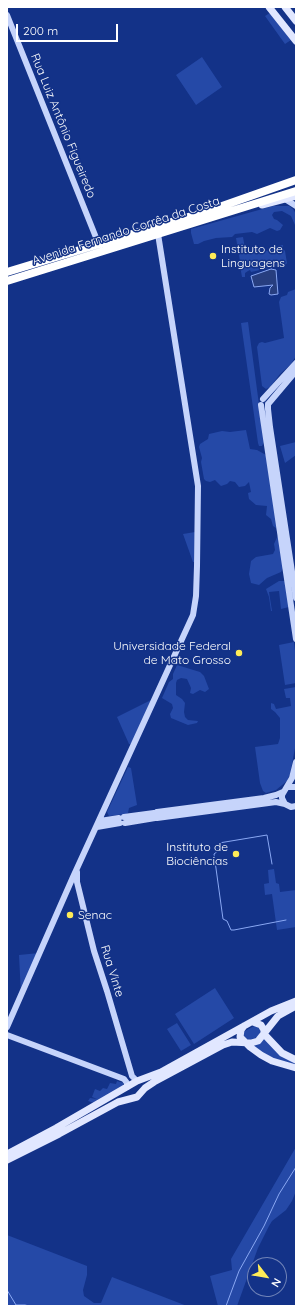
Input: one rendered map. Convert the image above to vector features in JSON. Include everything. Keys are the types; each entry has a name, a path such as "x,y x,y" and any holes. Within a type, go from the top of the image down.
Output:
{"highway":[{"name":"Avenida Fernando Corrêa da Costa","path":"7,272 224,206 296,180"},
{"name":"Avenida Fernando Corrêa da Costa","path":"7,281 296,191"},
{"path":"158,234 161,228 173,224 176,220"}],"main road":[{"path":"269,7 296,41"},
{"path":"284,7 296,21"},
{"name":"Avenida Fernando Corrêa da Costa","path":"224,206 248,194 296,177"},
{"name":"Avenida Fernando Corrêa da Costa","path":"252,205 266,204 296,196"},
{"path":"7,1154 137,1081 161,1072 271,1011 296,1001"},
{"path":"7,1160 124,1100 137,1097 145,1088 223,1045 232,1042 254,1042 264,1034 278,1016 296,1006"},
{"path":"253,1022 261,1025 264,1030 264,1034 276,1048 296,1060"},
{"path":"244,1026 240,1034 241,1040 261,1055 272,1061 296,1068"},
{"path":"137,1081 143,1083 146,1086 145,1088"},
{"path":"124,1100 122,1092 126,1087"}],"street":[{"name":"Rua Luiz Antônio Figueiredo","path":"7,15 99,245"},
{"path":"285,199 296,206"},
{"path":"7,1028 79,865 193,615 196,596 198,486 158,234"},
{"path":"296,363 265,403 296,639"},
{"path":"265,403 296,371"},
{"path":"265,403 268,409 296,598"},
{"path":"98,824 276,795 283,792 288,787 294,774 296,762"},
{"path":"288,787 296,787"},
{"path":"283,792 282,798 285,804"},
{"path":"156,815 276,802 291,807 296,806"},
{"name":"Rua Vinte","path":"79,865 76,877 94,951 132,1076 137,1081"},
{"path":"7,1035 124,1079 127,1083 126,1087"}],"shaded area":[{"path":"270,13 291,40 285,44 265,16"},
{"path":"202,57 222,87 196,105 176,75"},
{"path":"273,206 289,206 293,209 296,214 296,240 295,225 291,216 282,211 274,212 272,215 274,219 283,225 280,230 277,231 270,228 257,234 252,232 235,234 232,237 216,238 194,244 191,229"},
{"path":"243,237 246,254 272,250 272,247 283,245 287,263 281,268 281,265 278,264 278,266 251,272 250,270 245,273 245,277 242,277 240,266 229,263 232,262 233,264 240,261 236,238"},
{"path":"271,269 276,270 278,294 271,295 269,294 270,288 273,285 254,287 251,276"},
{"path":"296,289 296,356 291,364 280,374 270,387 266,389 262,386 257,347 259,343 262,342 265,343 284,338 279,302 281,297"},
{"path":"248,322 264,442 262,446 259,446 258,443 241,323"},
{"path":"246,430 250,449 257,450 266,455 284,566 281,572 267,578 259,585 251,583 249,574 251,561 256,557 273,554 275,550 274,544 278,535 271,519 266,515 267,506 256,505 249,499 248,493 251,492 249,482 245,486 239,487 235,482 230,481 221,486 215,480 210,482 206,481 204,479 201,462 202,458 199,447 200,444 208,439 209,434 222,431 230,432"},
{"path":"296,442 296,455 285,463 280,446"},
{"path":"195,532 194,562 193,562 183,534"},
{"path":"279,581 285,581 289,607 281,609 279,591 269,592 271,611 266,589"},
{"path":"294,642 296,683 285,685 279,645"},
{"path":"177,665 200,672 204,676 209,689 205,692 200,690 193,694 190,693 191,688 187,679 181,678 177,680 176,695 185,703 185,717 188,720 198,721 197,723 188,725 171,718 170,714 173,708 172,704 162,698 169,682 173,679 173,674"},
{"path":"296,687 296,743 290,774 287,781 276,790 266,793 263,791 260,783 255,747 278,744 280,738 280,718 271,709 271,703 274,704 276,709 291,706 290,698 286,698 284,689"},
{"path":"151,700 131,744 129,744 117,717"},
{"path":"128,767 131,768 137,805 129,808 128,813 126,814 109,816 107,812"},
{"path":"274,869 276,883 279,884 280,892 296,890 296,927 277,930 272,894 265,895 264,884 269,883 268,870"},
{"path":"39,953 21,995 19,955"},
{"path":"215,988 234,1018 194,1044 175,1014"},
{"path":"177,1023 191,1045 181,1051 167,1029"},
{"path":"256,1025 261,1031 258,1037 246,1041 241,1033"},
{"path":"264,1038 296,1062 296,1066 279,1062 250,1045"},
{"path":"117,1081 123,1083 123,1087 94,1103 88,1101 90,1098 97,1099 92,1097 95,1089 100,1091 103,1088 107,1089 110,1083 116,1084"},
{"path":"296,1147 296,1191 292,1201 286,1210 272,1221 255,1257 247,1257 247,1278 237,1306 218,1306 210,1276 232,1270 231,1259"},
{"path":"7,1235 87,1266 87,1275 83,1290 84,1296 94,1303 101,1303 112,1277 187,1306 7,1306"}],"waterway":[{"path":"272,864 267,835 219,843 218,851 214,854 223,919 227,921 231,930 286,920"},
{"path":"226,1306 239,1271 264,1226 279,1194 296,1167"},
{"path":"7,1290 16,1305 29,1306"}],"place":[{"name":"Instituto de Linguagens","path":"213,256"},
{"name":"Universidade Federal de Mato Grosso","path":"239,653"},
{"name":"Instituto de Biociências","path":"236,854"},
{"name":"Senac","path":"70,915"}]}
